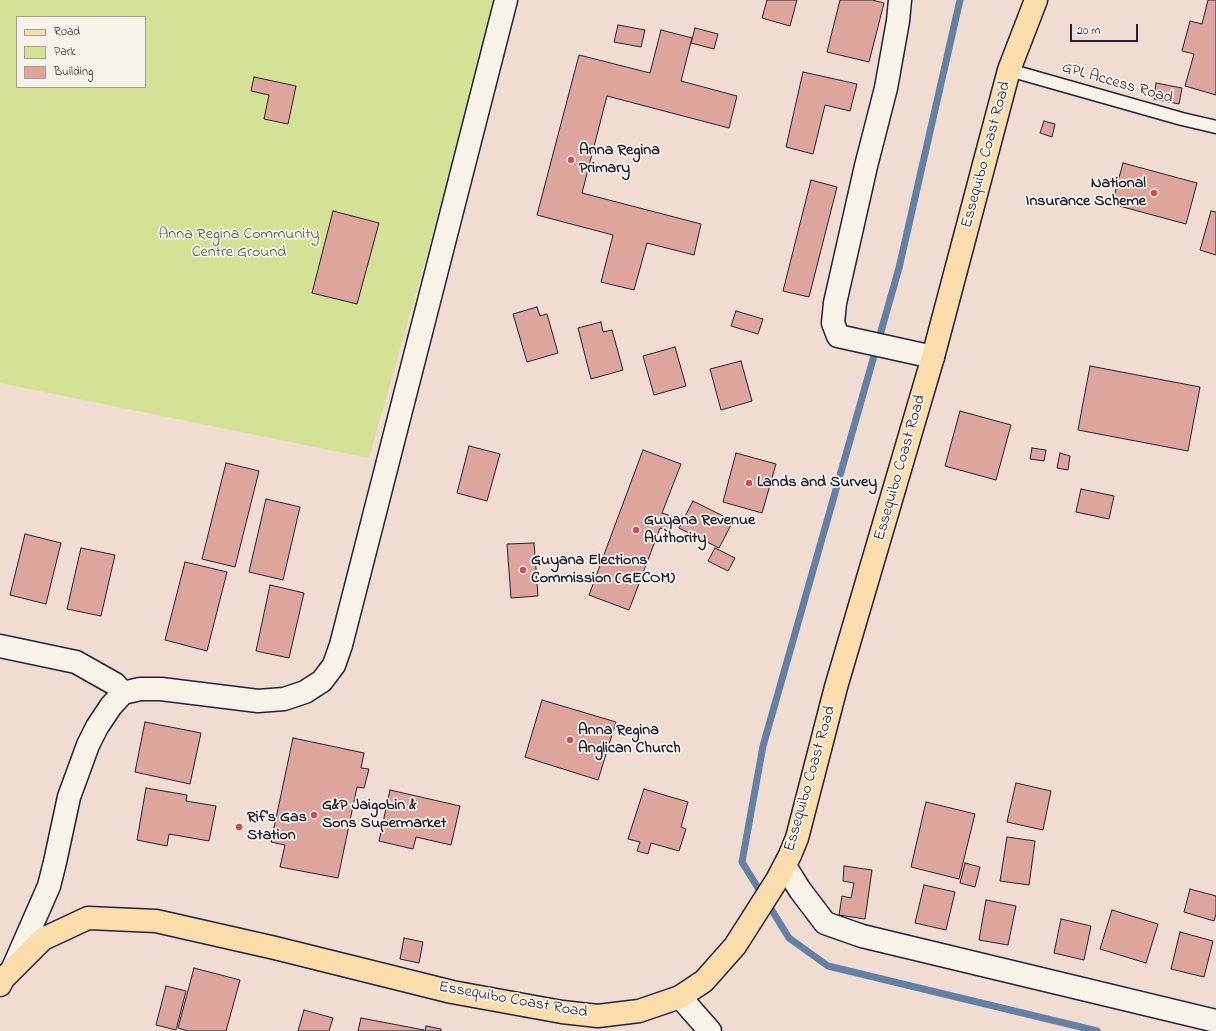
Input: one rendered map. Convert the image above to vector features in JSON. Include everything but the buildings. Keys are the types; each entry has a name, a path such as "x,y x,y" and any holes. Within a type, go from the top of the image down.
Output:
{"main road":[{"name":"Essequibo Coast Road","path":"6,977 43,939 88,918 156,921 452,992 562,1012 598,1016 638,1011 680,997 704,981 735,946 781,873 797,838 836,687 933,357 1009,70 1036,0"}],"street":[{"path":"6,977 49,886 69,797 88,745 100,722 111,706 123,693 140,688 258,701 284,699 305,692 322,681 334,665 343,637 506,0"},
{"path":"900,0 898,21 886,88 866,166 835,303 833,323 838,336 933,357"},
{"path":"0,646 76,662 115,684 123,693"},
{"path":"781,873 800,890 825,923 862,936 1216,1021"},
{"path":"680,997 710,1031"}],"lane":[{"name":"GPL Access Road","path":"1009,70 1182,119 1216,127"}],"green space":[{"name":"Anna Regina Community Centre Ground","path":"0,0 499,0 369,458 0,383"}],"waterway":[{"path":"960,0 899,268 763,746 742,862 789,938 828,966 1097,1031"}],"place":[{"name":"Anna Regina Primary","path":"571,160"},
{"name":"National Insurance Scheme","path":"1154,193"},
{"name":"Lands and Survey","path":"749,483"},
{"name":"Guyana Revenue Authority","path":"636,530"},
{"name":"Guyana Elections Commission (GECOM)","path":"523,570"},
{"name":"Anna Regina Anglican Church","path":"570,740"},
{"name":"G&P Jaigobin & Sons Supermarket","path":"314,815"},
{"name":"Rif's Gas Station","path":"239,827"}]}
